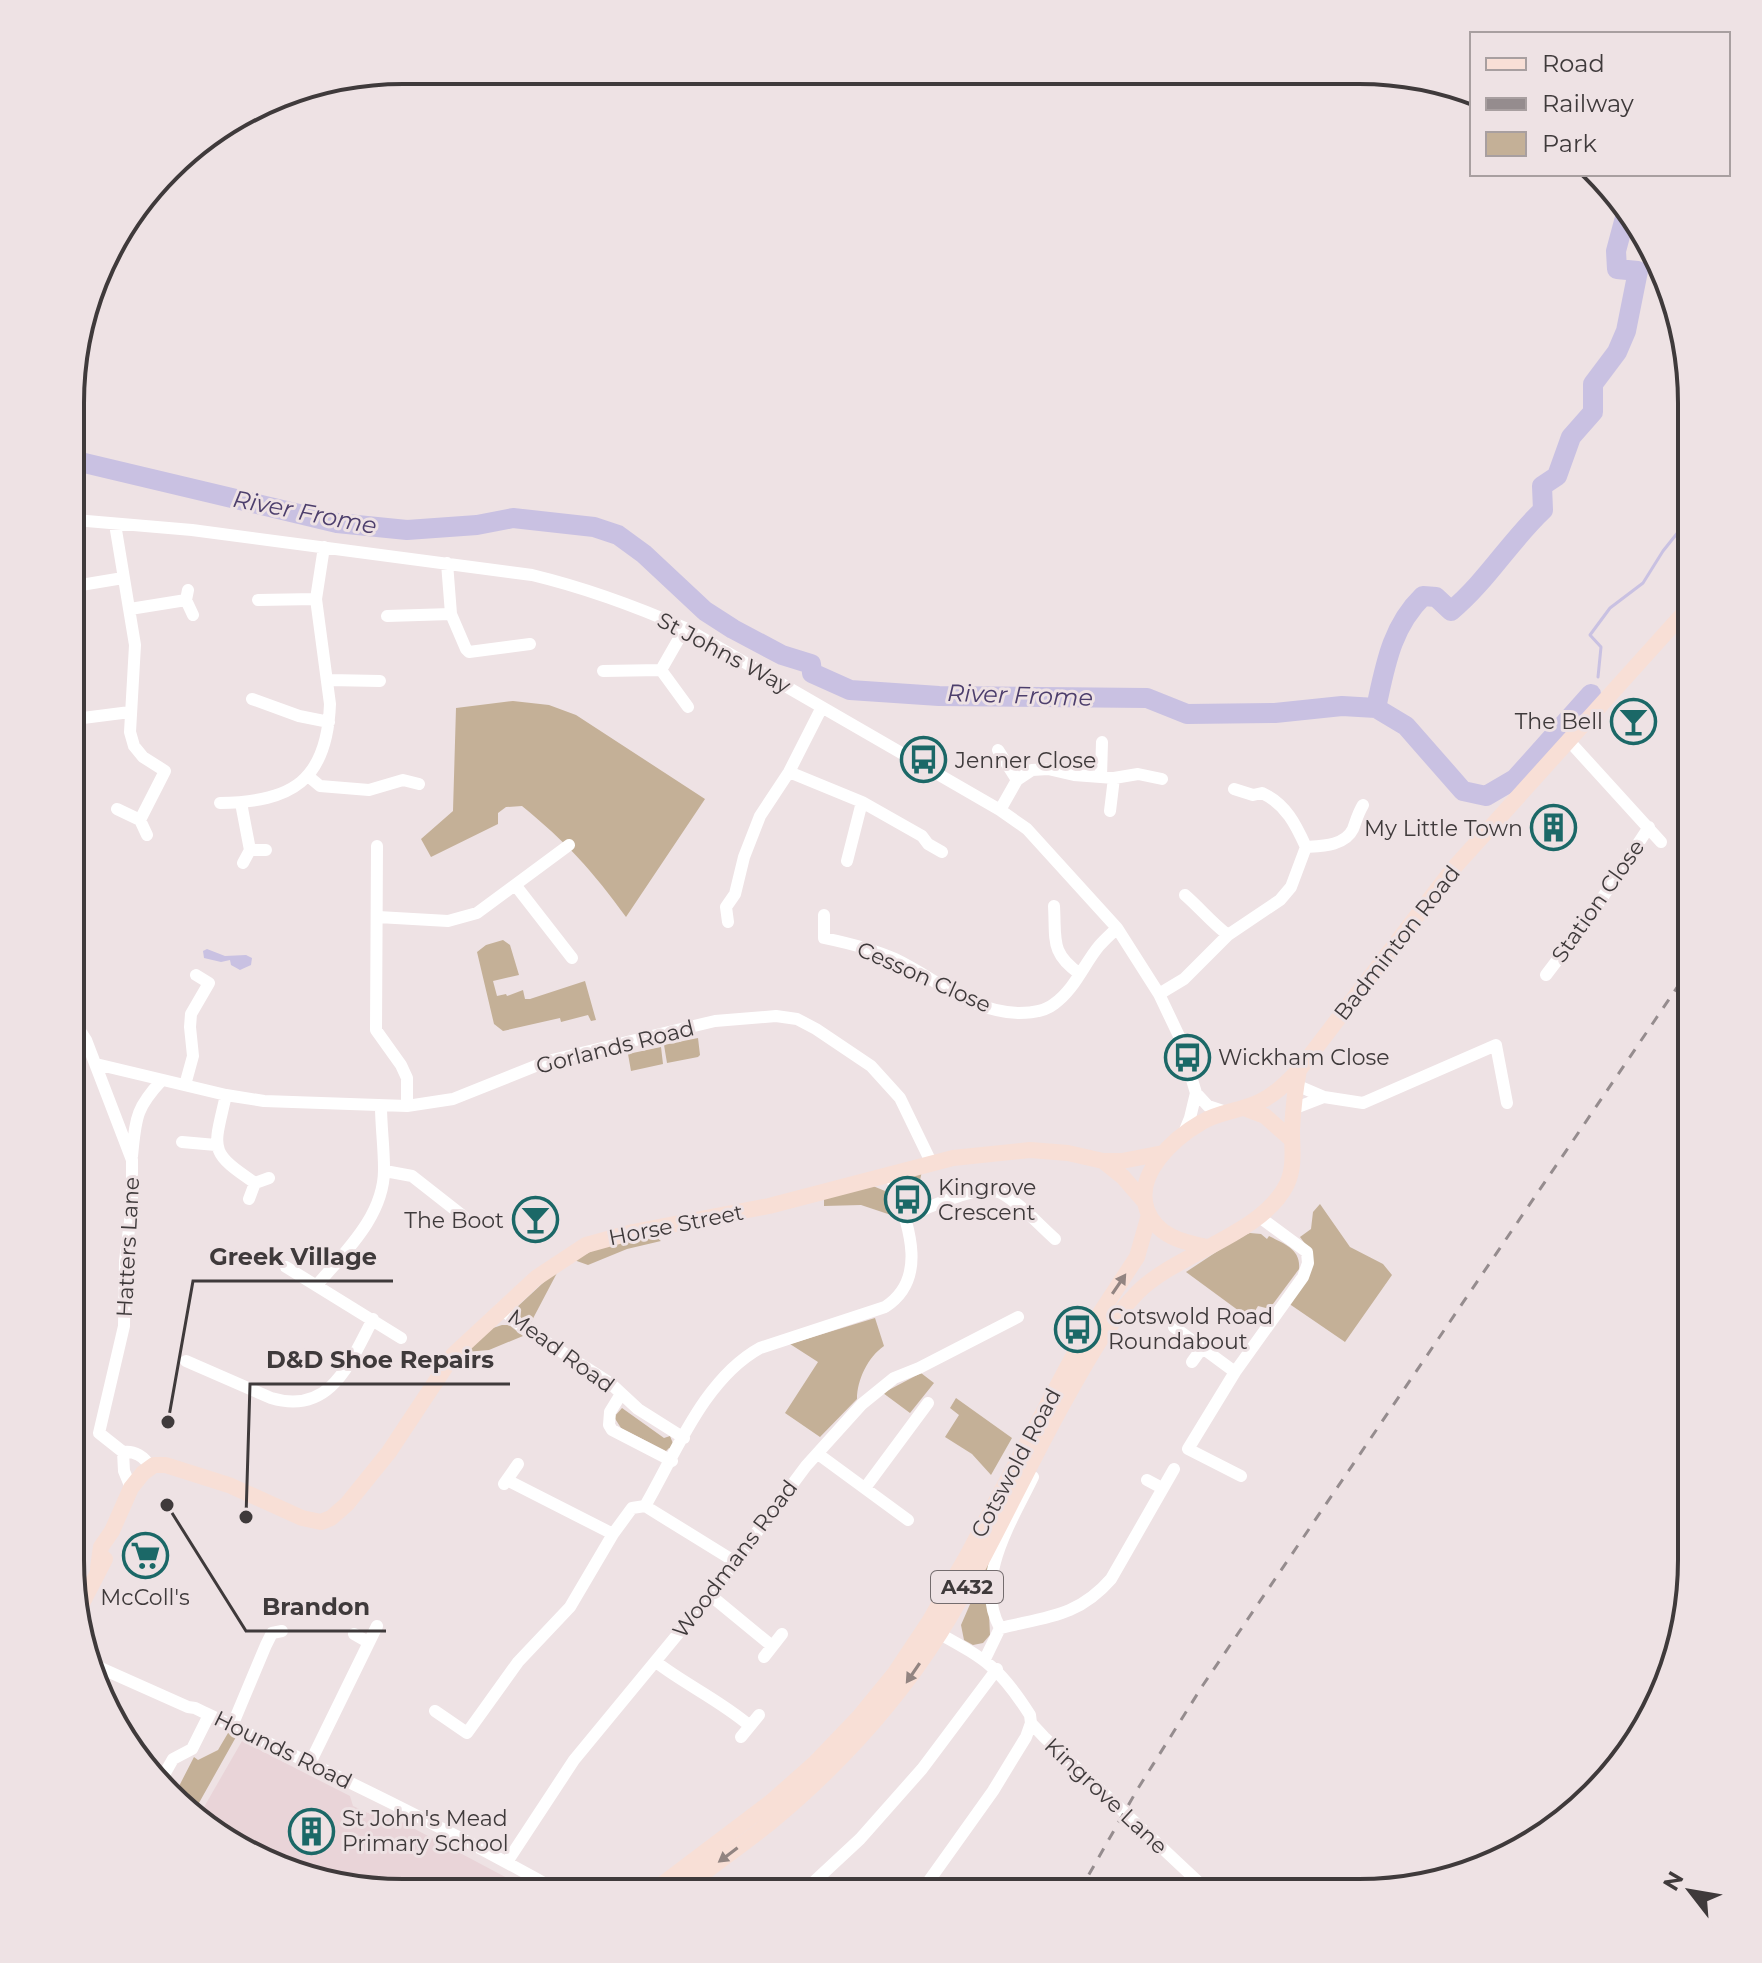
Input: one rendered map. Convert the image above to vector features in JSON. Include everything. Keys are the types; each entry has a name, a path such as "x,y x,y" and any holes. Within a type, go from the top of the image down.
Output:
{"main road":[{"name":"Badminton Road","path":"1244,1108 1293,1080 1452,870 1678,620"},
{"name":"A432","path":"1207,1247 1258,1216 1276,1200 1287,1184 1293,1167 1293,1080"},
{"name":"A432","path":"1146,1208 1147,1181 1163,1153 1202,1121 1244,1108"},
{"path":"1244,1108 1265,1116 1292,1140"},
{"name":"Horse Street","path":"150,1467 160,1464 172,1466 229,1485 302,1518 327,1520 347,1504 389,1452 454,1354 501,1308 556,1262 586,1245 633,1232 769,1206 931,1162 1030,1150 1068,1153 1103,1161 1163,1153"},
{"path":"1103,1161 1123,1177 1156,1227 1170,1237 1207,1247"},
{"name":"Cotswold Road","path":"669,1879 771,1802 815,1763 895,1673 967,1556 1072,1358 1137,1257 1146,1208"},
{"name":"Cotswold Road","path":"696,1879 771,1822 824,1774 901,1691 940,1634 978,1568 1050,1427 1109,1328 1138,1292 1160,1274 1207,1247"},
{"path":"86,1593 110,1550 112,1531 131,1488 150,1467"}],"street":[{"name":"St Johns Way","path":"84,521 192,530 532,575 576,585 685,628 1000,810 1027,829 1117,928 1159,994 1179,1036 1196,1093"},
{"path":"115,524 135,645 130,732 134,746 143,757 165,771 140,820"},
{"path":"220,803 241,803 275,797 289,791 308,776 322,753 329,722 329,680 316,599 324,547"},
{"path":"447,563 451,614 463,645 469,652"},
{"path":"84,584 123,578"},
{"path":"130,609 187,595 193,615"},
{"path":"258,600 316,599"},
{"path":"387,616 451,614"},
{"path":"661,670 685,628"},
{"path":"469,652 530,644"},
{"path":"462,665 469,652"},
{"path":"603,671 661,670"},
{"path":"661,670 688,707"},
{"path":"329,680 380,681"},
{"path":"252,699 299,716 329,722"},
{"path":"728,922 726,907 735,894 751,836 760,816 789,772 822,707"},
{"path":"84,718 130,712"},
{"path":"1102,742 1110,811"},
{"name":"Station Close","path":"1570,742 1661,842"},
{"path":"998,750 1017,780"},
{"path":"1000,810 1017,780 1032,770 1108,777 1138,774 1153,781"},
{"path":"789,772 862,802 922,836 928,844 942,852"},
{"path":"308,776 320,786 369,790 403,780 419,784"},
{"path":"1159,994 1184,979 1228,935 1280,900 1291,887 1306,847 1295,823 1277,802 1262,793 1253,795 1234,789"},
{"path":"847,861 862,802"},
{"path":"241,803 250,850 243,863"},
{"path":"1306,847 1340,841 1353,828 1363,805"},
{"path":"117,809 140,820 147,835"},
{"name":"Station Close","path":"1546,975 1587,921 1649,827"},
{"path":"378,917 448,921 477,913 569,845"},
{"path":"377,846 376,1030 407,1078 407,1106"},
{"path":"250,850 266,850"},
{"path":"516,886 572,958"},
{"path":"1185,895 1228,935"},
{"path":"1054,906 1058,953 1064,963 1080,974"},
{"name":"Cesson Close","path":"824,915 824,938 896,960 967,1001 986,1009 1005,1012 1043,1010 1065,994 1099,946 1117,928"},
{"path":"1587,921 1600,930"},
{"path":"196,975 223,990"},
{"path":"185,1085 193,1056 191,1014 209,983"},
{"name":"Gorlands Road","path":"96,1064 226,1095 302,1104 407,1106 453,1099 548,1061 715,1021 776,1016 797,1019 816,1029 871,1066 900,1098 931,1162"},
{"name":"Hatters Lane","path":"84,1037 132,1160 124,1326 100,1435"},
{"path":"1293,1080 1324,1097 1363,1103 1374,1101 1496,1045 1507,1103"},
{"path":"132,1160 137,1113 143,1101 162,1080"},
{"path":"1196,1093 1208,1106 1226,1112"},
{"path":"1182,1136 1196,1093"},
{"path":"226,1095 216,1145 226,1163 255,1183"},
{"path":"1293,1109 1324,1097"},
{"path":"317,1285 360,1233 373,1211 385,1171 381,1106"},
{"path":"182,1142 216,1145"},
{"path":"385,1171 412,1176 463,1216"},
{"path":"645,1506 725,1374 746,1356 760,1348 894,1302 913,1266 904,1217 890,1173"},
{"path":"249,1199 255,1183 269,1178"},
{"path":"904,1217 968,1194 993,1190 1047,1225 1055,1239"},
{"path":"1241,1476 1188,1449 1235,1372 1303,1277 1308,1263 1307,1252 1258,1216"},
{"path":"286,1267 401,1338"},
{"name":"Mead Road","path":"501,1308 520,1325 592,1370 638,1409 684,1438"},
{"name":"Woodmans Road","path":"507,1862 574,1760 710,1595 806,1466 862,1404 894,1378 1018,1317"},
{"path":"186,1361 271,1398 305,1402 326,1391 343,1375 373,1319"},
{"path":"1174,1327 1235,1372"},
{"path":"1192,1362 1202,1348"},
{"name":"Mead Road","path":"621,1394 610,1412 609,1425 612,1430 672,1461"},
{"path":"865,1488 928,1403"},
{"path":"919,1415 931,1424"},
{"name":"Horse Street","path":"100,1435 123,1452 141,1456 150,1467"},
{"path":"123,1452 124,1471 131,1488"},
{"path":"818,1454 908,1520"},
{"path":"518,1464 505,1484 613,1534"},
{"path":"985,1659 1000,1628 1067,1612 1087,1603 1100,1592 1111,1579 1174,1469"},
{"name":"Cotswold Road","path":"1000,1628 991,1612 990,1585 1000,1546 1036,1471"},
{"path":"1147,1480 1162,1488"},
{"path":"435,1711 467,1733 518,1662 570,1607 632,1508 645,1506 734,1561"},
{"path":"710,1595 768,1651 782,1634"},
{"path":"310,1763 377,1626"},
{"path":"232,1726 272,1633 282,1631"},
{"path":"354,1634 368,1642"},
{"name":"Kingrove Lane","path":"940,1634 997,1669 1030,1715 1031,1723 1195,1879"},
{"path":"656,1662 698,1692 730,1708 750,1726"},
{"name":"Hounds Road","path":"103,1669 310,1763 537,1879"},
{"path":"817,1879 860,1839 922,1769 997,1669"},
{"path":"165,1773 173,1759 192,1749 209,1715"},
{"path":"741,1737 759,1715"},
{"path":"930,1879 993,1791 1026,1737 1031,1723"}],"shaded area":[{"path":"207,949 225,956 246,955 252,958 251,965 240,970 231,965 230,960 221,962 204,958 203,951"},
{"path":"242,1741 350,1796 353,1806 368,1813 379,1810 509,1879 403,1879 341,1873 281,1855 243,1836 203,1808"}],"green space":[{"path":"513,701 549,705 576,715 705,799 626,917 578,858 522,806 506,807 498,813 498,824 431,857 421,839 453,811 456,708"},
{"path":"503,940 510,945 519,975 493,981 497,996 523,990 525,999 530,999 585,981 596,1020 591,1021 588,1015 561,1022 560,1018 503,1031 494,1024 477,952 486,945"},
{"path":"698,1038 698,1057 667,1063 664,1045"},
{"path":"661,1047 663,1064 631,1071 628,1054"},
{"path":"922,1171 917,1194 913,1196 917,1207 908,1208 900,1187 907,1178"},
{"path":"873,1186 885,1191 894,1216 861,1205 824,1206 824,1198"},
{"path":"1320,1204 1350,1247 1383,1264 1392,1275 1345,1342 1288,1303 1312,1253 1300,1237 1311,1229 1313,1212"},
{"path":"1250,1233 1261,1234 1267,1239 1269,1236 1290,1248 1297,1257 1299,1269 1273,1304 1266,1308 1258,1306 1250,1319 1186,1272"},
{"path":"655,1236 661,1241 627,1249 588,1265 574,1260 600,1247"},
{"path":"557,1270 528,1328 515,1314 516,1308"},
{"path":"875,1318 884,1346 864,1370 857,1399 820,1437 785,1413 818,1362 790,1344"},
{"path":"509,1325 523,1336 489,1350 465,1352 490,1329"},
{"path":"921,1373 934,1383 910,1413 883,1393"},
{"path":"956,1398 1012,1438 991,1475 972,1454 945,1437 959,1415 950,1408"},
{"path":"622,1408 664,1438 670,1436 674,1446 672,1450 669,1448 666,1451 621,1428 614,1417"},
{"path":"991,1556 988,1591 990,1635 983,1643 973,1645 964,1640 961,1625"},
{"path":"228,1733 236,1737 198,1804 178,1787 194,1757 198,1760 218,1750"}],"waterway":[{"name":"River Frome","path":"84,463 337,523 407,530 477,525 513,518 594,527 618,535 644,554 705,611 733,629 782,655 811,664 812,673 850,690 939,696 1147,698 1187,714 1275,713 1342,706 1376,708 1396,634 1412,608 1423,596 1436,597 1451,611 1543,510 1542,486 1557,476 1571,437 1593,412 1593,384 1617,352 1626,331 1638,271 1617,269 1616,251 1623,225"},
{"path":"1598,677 1601,647 1590,635 1610,608 1643,583 1678,532"},
{"path":"1591,694 1596,687"},
{"path":"1376,708 1406,726 1463,791 1486,796 1515,779 1591,694"}],"railway":[{"path":"1086,1879 1137,1790 1203,1685 1678,986"}],"place":[{"name":"The Bell","path":"1634,721"},
{"name":"Jenner Close","path":"924,760"},
{"name":"My Little Town","path":"1554,828"},
{"name":"Wickham Close","path":"1187,1057"},
{"name":"Kingrove Crescent","path":"907,1200"},
{"name":"The Boot","path":"535,1220"},
{"name":"Cotswold Road Roundabout","path":"1077,1329"},
{"name":"Greek Village","path":"168,1422"},
{"name":"Brandon","path":"167,1505"},
{"name":"D&D Shoe Repairs","path":"246,1517"},
{"name":"McColl's","path":"145,1556"},
{"name":"St John's Mead Primary School","path":"311,1831"}]}
